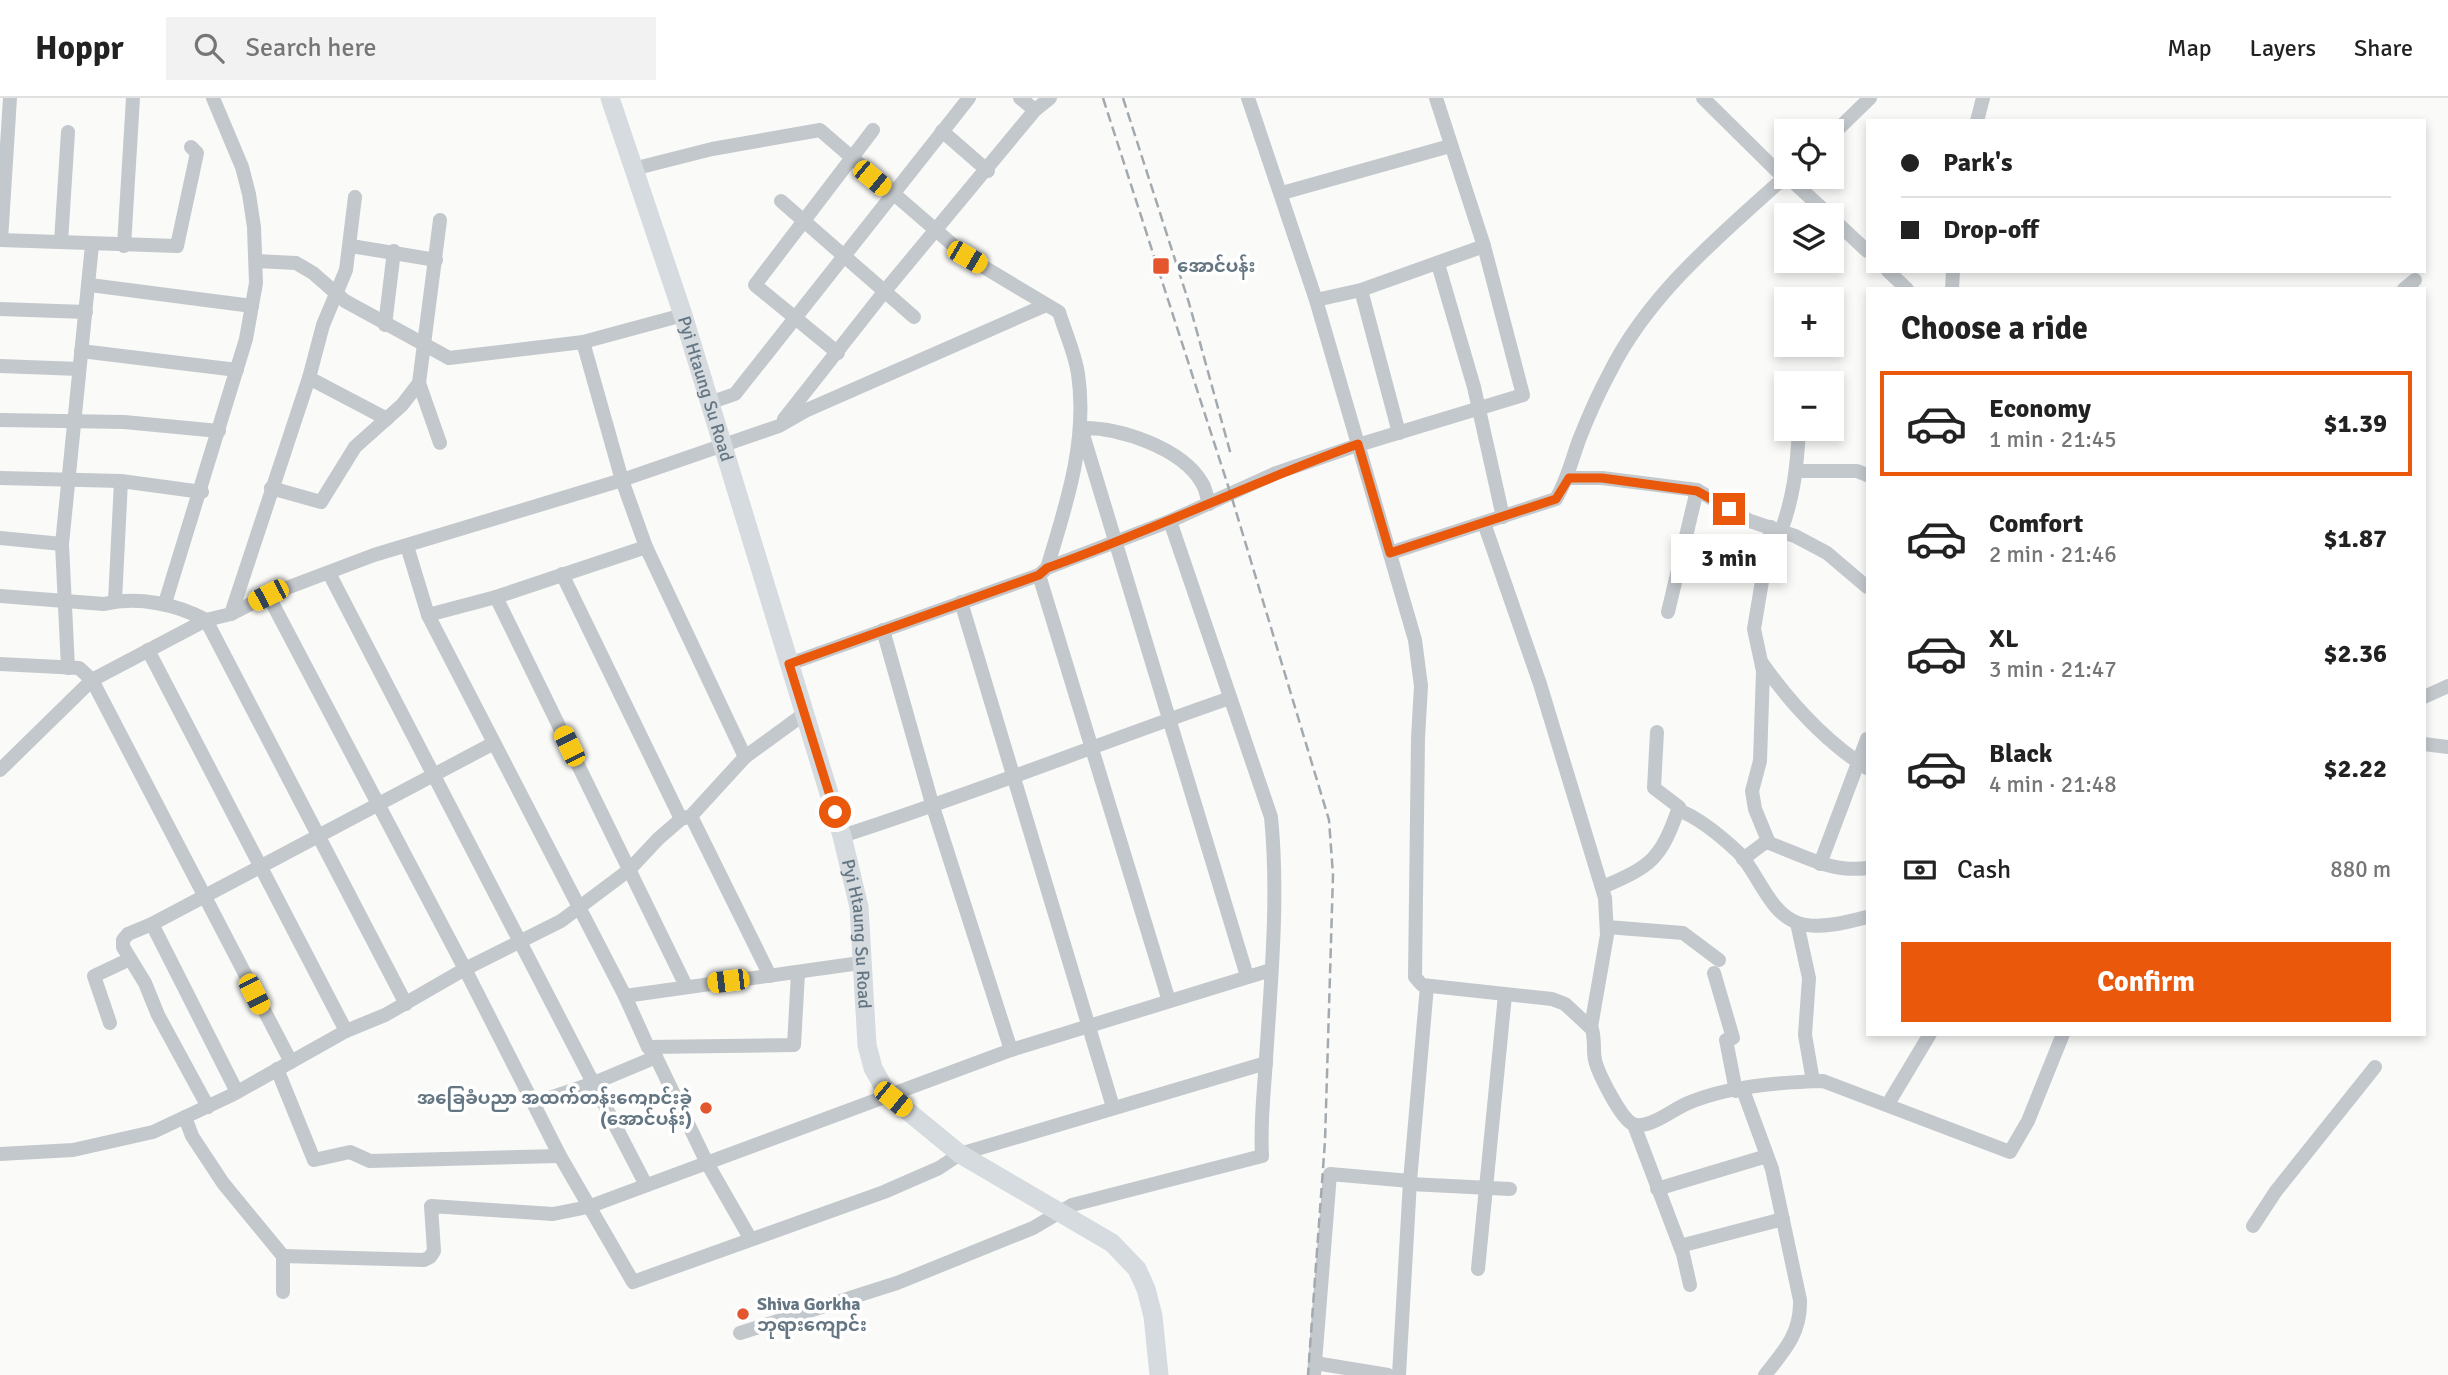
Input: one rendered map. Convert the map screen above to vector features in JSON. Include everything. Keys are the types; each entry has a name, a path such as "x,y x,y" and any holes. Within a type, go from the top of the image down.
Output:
{"highway":[{"name":"Pyi Htaung Su Road","path":"610,98 683,315 842,836 859,907 860,963 867,1045 873,1068 888,1095 960,1154 1112,1243 1137,1269 1153,1316 1159,1375"}],"street":[{"path":"10,98 0,240 177,246 195,168 197,153 191,147"},
{"path":"124,246 133,98"},
{"path":"165,603 202,492 237,370 252,306 256,261 254,227 242,167 213,98"},
{"path":"709,403 735,394 969,98"},
{"path":"1020,98 1035,110"},
{"path":"779,426 884,292 988,171 1035,110 1050,98"},
{"path":"1248,98 1317,300 1415,640 1421,687 1415,977 1422,985 1427,986 1552,999 1565,1004 1591,1027"},
{"path":"789,664 1043,572 1170,522 1276,474 1358,444 1523,395 1484,246 1436,98"},
{"path":"1844,123 1870,98"},
{"path":"1978,119 1983,98"},
{"path":"1713,101 1774,165"},
{"path":"633,169 712,149 820,130 851,160 967,257 1059,312 1078,373 1081,428 1247,976"},
{"path":"838,353 794,320 755,285 873,130"},
{"path":"942,131 988,171"},
{"path":"61,242 68,132"},
{"path":"1282,193 1450,146"},
{"path":"1390,553 1556,499 1569,478 1578,443 1610,372 1648,310 1709,246 1774,188"},
{"path":"1800,189 1815,203"},
{"path":"230,614 309,378 323,326 338,294 351,246 355,197"},
{"path":"781,201 914,317"},
{"path":"440,219 426,345 419,383 440,443"},
{"path":"1844,229 1866,250"},
{"path":"68,668 62,544 92,245"},
{"path":"351,246 436,260"},
{"path":"1317,300 1361,290 1484,246"},
{"path":"385,325 394,251"},
{"path":"256,261 296,264 313,272 338,294 385,325 449,358 583,342 683,315"},
{"path":"1438,264 1479,410 1503,517"},
{"path":"1890,273 1905,287"},
{"path":"90,285 252,306"},
{"path":"1361,290 1399,433"},
{"path":"0,770 92,680 206,620 230,614 268,595 407,546 622,480 779,426 807,410 1046,305"},
{"path":"0,309 86,312"},
{"path":"583,342 622,480 646,547 745,757"},
{"path":"81,351 237,370"},
{"path":"0,366 79,369"},
{"path":"309,378 387,419"},
{"path":"271,488 321,502 342,463 355,447 387,419 419,383"},
{"path":"0,420 76,420 178,425 219,431"},
{"path":"1081,428 1119,432 1163,450 1184,464 1202,483 1209,504"},
{"path":"1081,428 1063,513 1043,572 1091,745 1169,1001"},
{"path":"1798,441 1793,500 1776,529 1754,629 1761,662 1760,761 1752,792 1755,809 1768,841 1820,864 1848,871 1866,868"},
{"path":"1797,471 1857,471 1866,475"},
{"path":"0,478 121,481 202,492"},
{"path":"1569,478 1602,478 1697,491 1750,521 1776,529 1827,552 1866,586"},
{"path":"115,601 121,481"},
{"path":"1668,611 1697,491"},
{"path":"740,1333 897,1283 1060,1214 1072,1205 1262,1156 1259,1121 1266,1063 1275,855 1271,817 1170,522"},
{"path":"1484,523 1544,697 1603,887 1607,927 1591,1027 1600,1075 1627,1119 1634,1125 1680,1246 1690,1285"},
{"path":"0,538 62,544"},
{"path":"407,546 428,615 625,996 707,1163 750,1238"},
{"path":"428,615 496,597 646,547"},
{"path":"329,573 435,773 646,1185"},
{"path":"562,574 770,976"},
{"path":"268,595 466,969 560,1156 633,1282 884,1192 939,1168 960,1154 1266,1063"},
{"path":"0,596 104,604 115,601 165,603 206,620 406,1004"},
{"path":"496,597 686,986"},
{"path":"961,602 1113,1107"},
{"path":"883,630 933,807 1011,1050"},
{"path":"148,650 346,1031"},
{"path":"1761,662 1784,694 1818,729 1863,765"},
{"path":"0,664 79,668 92,680 205,895 284,1065 314,1160 350,1152 370,1161 560,1156"},
{"path":"2426,696 2448,686"},
{"path":"842,836 933,807 1014,778 1091,745 1230,698"},
{"path":"0,1154 73,1150 153,1132 237,1092 346,1031 406,1004 580,908 629,870 745,757 804,714"},
{"path":"1657,732 1654,788 1678,810 1703,823 1743,859 1777,906 1797,923 1818,925 1866,917"},
{"path":"208,1107 130,959 123,940 128,934 152,924 494,743"},
{"path":"2426,744 2448,747"},
{"path":"1820,864 1863,765 1866,746"},
{"path":"1603,887 1629,876 1656,858 1678,810"},
{"path":"1743,859 1768,841"},
{"path":"1797,923 1809,978 1805,1035 1812,1081"},
{"path":"152,924 237,1092"},
{"path":"1607,927 1674,931 1689,936 1717,967 1733,1038 1726,1040 1739,1091 1768,1156 1797,1275 1800,1320 1794,1338 1765,1375"},
{"path":"110,1023 94,976 130,959"},
{"path":"625,996 860,963"},
{"path":"283,1256 424,1260 434,1251 431,1206 553,1214 588,1207 1011,1050 1271,970"},
{"path":"535,1103 594,1083 652,1052 794,1045 797,973"},
{"path":"1399,1375 1410,1182 1427,986"},
{"path":"1478,1269 1506,995"},
{"path":"1888,1104 1929,1036"},
{"path":"1634,1125 1644,1125 1689,1103 1739,1091 1823,1081 2010,1152 2028,1121 2062,1036"},
{"path":"2253,1226 2276,1191 2375,1068"},
{"path":"185,1117 191,1136 223,1183 283,1256 284,1292"},
{"path":"1657,1189 1768,1156"},
{"path":"1388,1375 1315,1369 1330,1174 1510,1189"},
{"path":"1680,1246 1783,1219"}],"railway":[{"path":"1103,98 1231,495 1329,820 1333,875 1325,1141 1308,1375"},
{"path":"1123,98 1189,303 1231,455"}],"place":[{"name":"အောင်ပန်း","path":"1161,266"},
{"name":"အခြေခံပညာ အထက်တန်းကျောင်းခွဲ (အောင်ပန်း)","path":"706,1108"},
{"name":"Shiva Gorkha ဘုရားကျောင်း","path":"743,1314"}],"route":[{"path":"835,812 789,664 1039,575 1047,568 1170,522 1276,474 1358,444 1390,553 1556,499 1569,478 1602,478 1697,491 1729,509"}]}
